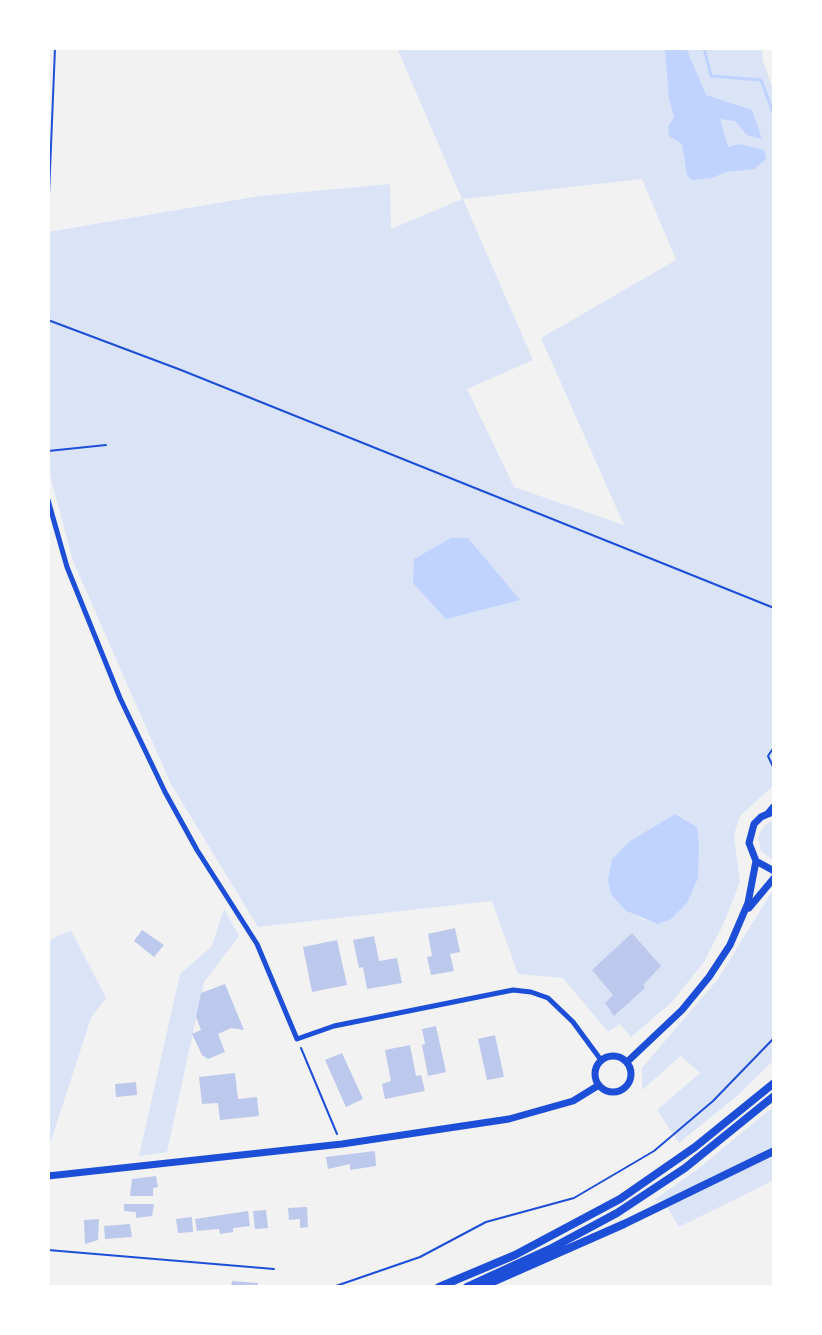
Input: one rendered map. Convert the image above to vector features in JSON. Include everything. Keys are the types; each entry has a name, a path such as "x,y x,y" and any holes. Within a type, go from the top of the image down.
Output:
{"main road":[{"path":"627,1062 682,1010 730,945 748,903 756,861 749,843 751,833 754,824 772,810"},
{"path":"756,861 774,871"},
{"path":"742,920 774,878"},
{"path":"612,1056 627,1062 631,1073 624,1088 608,1091 599,1085 596,1069 601,1060 612,1056"},
{"path":"439,1287 515,1255 620,1199 695,1147 774,1083"},
{"path":"48,1176 342,1144 509,1119 573,1101 599,1085"},
{"path":"467,1287 550,1249 617,1213 685,1168 774,1096"},
{"path":"481,1287 624,1224 774,1151"}],"street":[{"path":"48,500 67,567 120,698 197,850 257,944 297,1039 334,1026 513,990 548,998 573,1022 601,1060"}],"path":[{"path":"48,219 55,48"},
{"path":"48,320 196,376 774,608"},
{"path":"48,451 106,445"},
{"path":"774,747 768,756 774,769"},
{"path":"333,1287 420,1257 486,1222 574,1198 654,1151 713,1101 774,1038"},
{"path":"297,1039 342,1144"},
{"path":"48,1250 274,1269"}],"shaded area":[{"path":"397,48 762,48 763,61 774,92 774,785 740,816 734,835 740,882 704,962 671,1003 631,1037 620,1024 608,1032 563,978 518,974 492,901 258,927 171,784 73,561 48,468 48,232 259,196 390,184 391,229 462,199","holes":["642,179 676,260 541,338 624,525 514,487 467,389 533,360 463,199","675,814 697,827 699,844 647,921 626,911 630,841"]},
{"path":"774,820 774,861 761,851 758,837 765,825"},
{"path":"774,888 774,1060 737,1096 679,1143 657,1110 700,1073 681,1056 642,1090 642,1068 718,979"},
{"path":"224,909 239,936 204,982 167,1152 139,1156 180,974 212,946"},
{"path":"71,930 106,998 91,1018 48,1150 48,941"},
{"path":"774,1106 774,1180 679,1227 663,1200 654,1200 698,1169"}],"water":[{"path":"665,48 686,48 706,95 752,110 762,139 747,135 735,121 720,119 728,147 739,144 764,150 766,159 754,169 692,180 687,175 682,144 669,136 668,126 674,117 669,99"},
{"path":"451,538 468,538 520,600 446,619 413,583 414,559"},
{"path":"675,814 697,827 698,878 687,903 671,919 658,924 626,911 611,894 608,880 612,859 630,841"}],"building":[{"path":"455,928 460,952 450,954 454,971 431,975 427,957 432,956 428,934"},
{"path":"142,930 164,945 154,957 134,941"},
{"path":"632,933 661,966 643,985 645,988 614,1016 605,1003 613,995 592,970"},
{"path":"374,936 379,961 397,958 402,983 367,989 353,940"},
{"path":"337,940 347,985 312,992 303,947"},
{"path":"225,984 244,1030 231,1028 218,1034 225,1052 208,1059 202,1055 192,1034 201,1030 196,1017 201,993"},
{"path":"436,1026 446,1072 428,1076 422,1029"},
{"path":"495,1035 504,1077 487,1080 478,1039"},
{"path":"410,1045 416,1076 421,1075 425,1091 385,1099 382,1084 391,1081 385,1050"},
{"path":"342,1053 363,1099 346,1107 325,1060"},
{"path":"235,1073 238,1099 257,1097 259,1116 220,1120 218,1103 202,1104 199,1077"},
{"path":"136,1082 137,1095 116,1097 115,1084"},
{"path":"375,1151 376,1166 350,1170 350,1164 328,1169 326,1157"},
{"path":"156,1176 158,1187 153,1188 153,1196 130,1196 132,1179"},
{"path":"124,1204 154,1204 152,1216 136,1218 136,1212 124,1211"},
{"path":"307,1207 308,1227 300,1228 300,1219 289,1220 288,1208"},
{"path":"266,1210 268,1228 255,1229 253,1211"},
{"path":"248,1211 250,1226 233,1228 233,1232 220,1234 219,1229 197,1231 195,1219"},
{"path":"192,1217 193,1232 178,1233 176,1219"},
{"path":"99,1219 98,1240 85,1244 84,1220"},
{"path":"130,1224 132,1237 105,1239 104,1226"},
{"path":"232,1281 258,1283 258,1287 231,1287"}],"waterway":[{"path":"704,48 711,76 761,80 774,115"}]}
